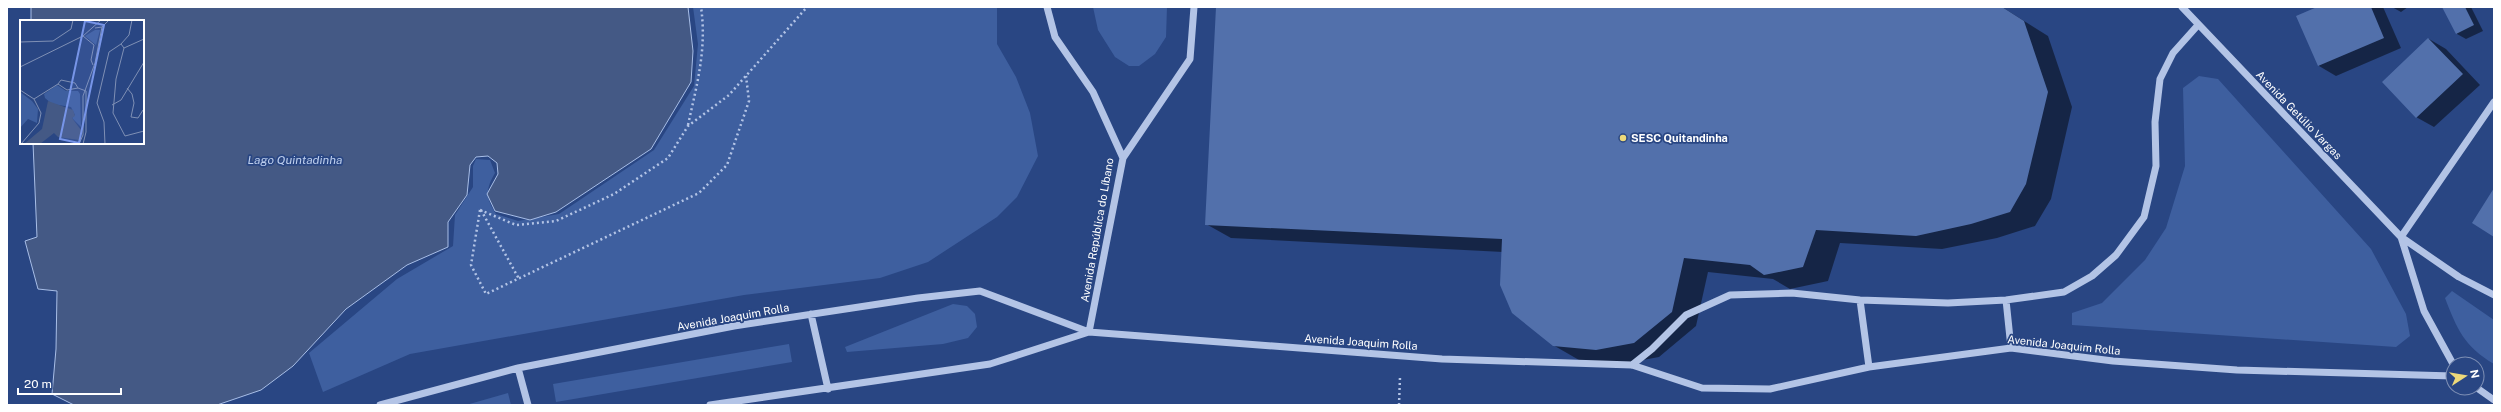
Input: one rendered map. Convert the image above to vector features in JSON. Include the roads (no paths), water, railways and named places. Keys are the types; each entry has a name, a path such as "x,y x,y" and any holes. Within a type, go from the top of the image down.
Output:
{"street":[{"name":"Avenida República do Líbano","path":"1047,7 1055,37 1093,92 1123,158 1089,332"},
{"path":"1123,158 1190,59 1194,7"},
{"name":"Avenida Getúlio Vargas","path":"2182,7 2401,237 2459,277 2494,295"},
{"path":"1632,365 1652,349 1686,316 1730,295 1792,293 1860,300 1948,303 2006,300 2064,292 2081,282 2116,255 2144,217 2156,166 2155,122 2160,79 2173,53 2198,25"},
{"path":"2401,237 2494,102"},
{"name":"Avenida Getúlio Vargas","path":"2401,237 2424,310 2449,356"},
{"name":"Avenida Joaquim Rolla","path":"380,405 518,368 734,326 918,298 980,291 1089,332 1442,359 1632,365 1702,388 1770,389 1869,367 2011,348 2113,361 2237,370 2445,376"},
{"path":"1860,300 1869,367"},
{"path":"2006,300 2011,348"},
{"path":"811,314 828,389"},
{"name":"Avenida Joaquim Rolla","path":"710,405 828,389 990,364 1089,332"},
{"path":"518,368 528,405"},
{"path":"2485,394 2494,400"}],"water":[{"name":"Lago Quintadinha","path":"31,7 688,7 693,51 691,82 651,149 556,212 530,220 495,211 487,194 498,174 497,163 488,156 476,157 470,165 467,195 448,222 448,247 407,265 346,309 293,366 261,390 217,405 74,405 52,394 56,349 57,291 38,289 25,241 37,237 33,144 144,144 144,20 31,20"}],"place":[{"name":"SESC Quitandinha","path":"1623,138"}]}
